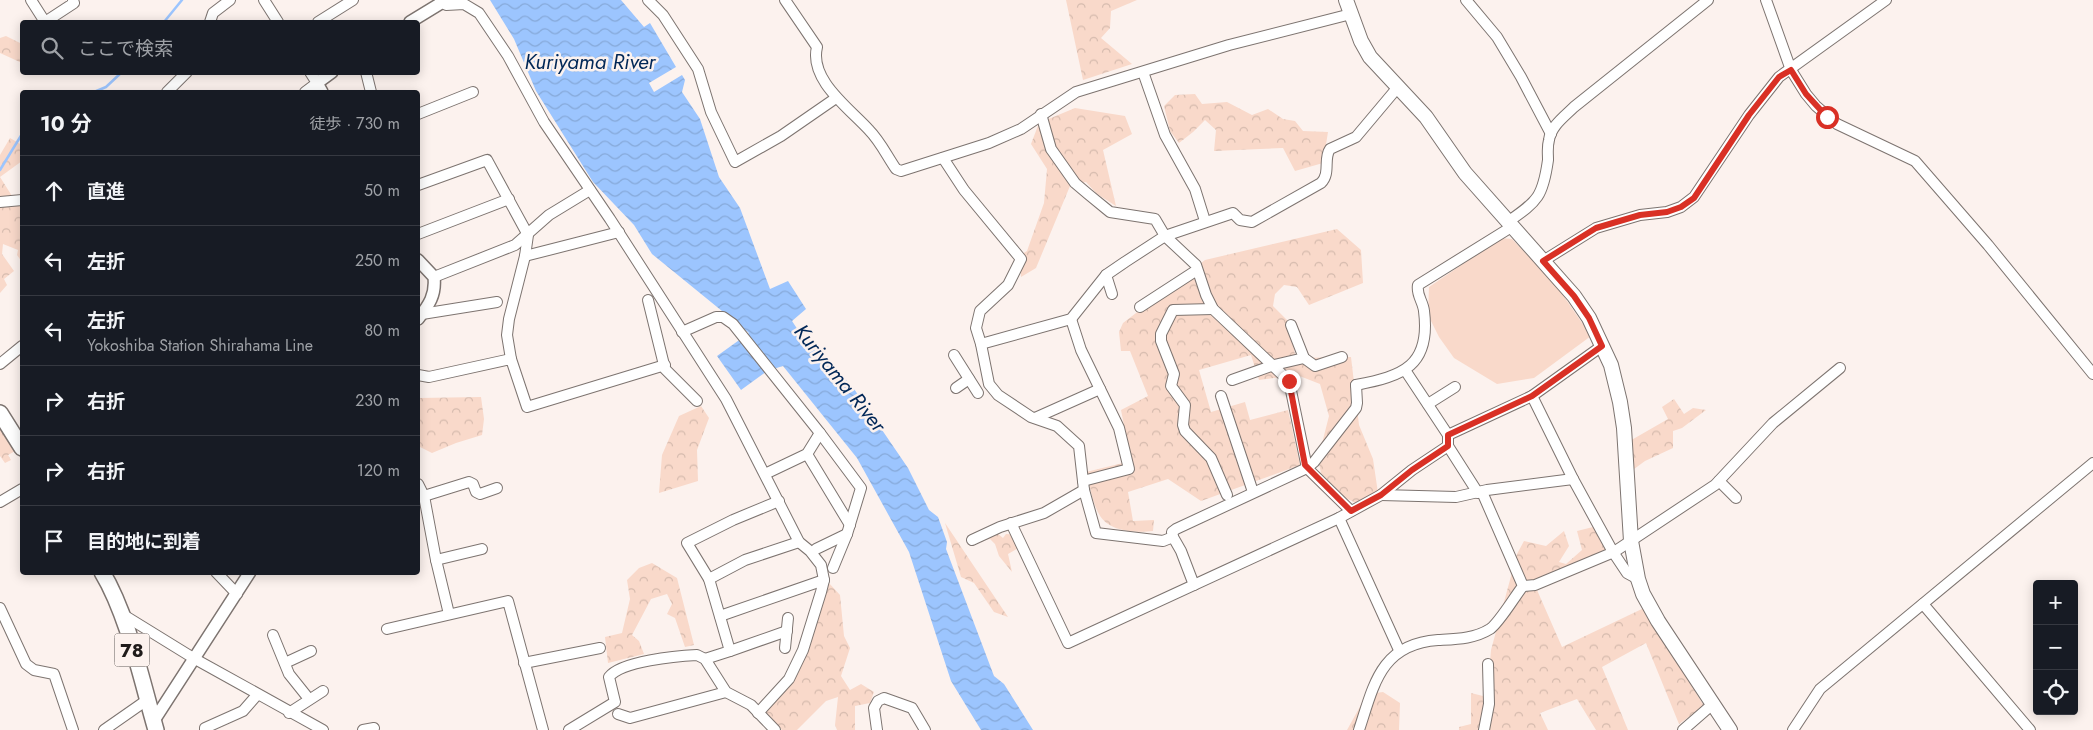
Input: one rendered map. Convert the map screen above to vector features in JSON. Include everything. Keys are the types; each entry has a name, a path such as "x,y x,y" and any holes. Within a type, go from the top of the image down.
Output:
{"main road":[{"path":"1346,0 1361,41 1370,57 1426,117 1465,173 1574,296 1589,318 1610,366 1620,402 1624,428 1631,542 1638,579 1658,621 1714,703 1730,730"},
{"path":"0,413 20,445"},
{"name":"78","path":"104,575 110,584 121,613 154,726"}],"street":[{"path":"31,0 44,20"},
{"path":"48,20 74,3 73,0"},
{"path":"211,20 213,13 230,0"},
{"path":"321,20 353,0"},
{"path":"648,0 663,15 698,69 711,112 734,162 781,136 836,98"},
{"path":"785,0 817,48 816,67 836,98 869,130 896,169 901,171 997,140 1021,129 1076,92 1229,45 1351,14"},
{"path":"1466,0 1497,38 1521,77 1551,134"},
{"path":"1194,585 1172,532 1307,468 1314,462 1356,408 1356,385 1384,380 1406,370 1412,365 1421,353 1425,337 1423,305 1418,295 1418,285 1511,224 1532,206 1542,190 1548,158 1548,140 1555,126 1574,107 1708,0"},
{"path":"1766,0 1791,70 1811,100 1837,124 1915,161 1988,245 2093,374"},
{"path":"1543,261 1596,228 1640,215 1667,212 1681,207 1694,198 1749,115 1779,77 1886,0"},
{"path":"267,1 277,20"},
{"path":"413,20 442,1 446,5 464,4 479,13 508,56 544,122 619,232 726,399 766,474 799,542 810,551 821,566 824,580 804,650 789,679 758,713"},
{"path":"1143,72 1165,135 1195,189 1205,221"},
{"path":"169,90 183,75"},
{"path":"312,75 319,88 330,75"},
{"path":"367,75 370,90"},
{"path":"981,344 1071,319 1106,275 1165,236 1232,213 1240,220 1252,222 1321,183 1327,172 1328,152 1356,137 1398,87"},
{"path":"420,113 473,92"},
{"path":"1041,114 1051,149 1075,183 1110,212 1155,219 1165,236 1186,253 1196,265 1214,309 1289,381 1307,468 1351,511"},
{"path":"943,158 964,190 1021,259 1008,285 980,312 976,328 981,344 988,384 998,395 1035,418 1057,426 1079,446 1084,485 1096,533 1164,541 1173,537"},
{"path":"420,184 487,160 528,234 525,256 509,319 507,335 511,358 527,407 665,366"},
{"path":"434,277 515,245 549,215 590,190"},
{"path":"420,233 509,199"},
{"path":"0,202 20,200"},
{"path":"525,256 619,232"},
{"path":"420,262 434,277 435,289 431,302 420,316"},
{"path":"1140,307 1198,270"},
{"path":"1106,275 1112,294"},
{"path":"648,300 665,369 697,401"},
{"path":"420,316 497,302"},
{"path":"1214,309 1173,310 1161,334 1161,341 1174,374 1171,386 1184,405 1183,425 1186,431 1211,458 1227,495"},
{"path":"682,332 716,317 723,317 733,324 820,433 861,488 833,568"},
{"path":"972,540 1010,523 1044,513 1084,485 1129,469 1119,428 1081,350 1071,319"},
{"path":"1291,325 1304,358 1315,366 1342,357"},
{"path":"1010,523 1068,643 1339,518 1381,495 1448,440 1532,396 1602,346"},
{"path":"0,364 20,348"},
{"path":"954,355 978,393"},
{"path":"420,375 429,377 511,358"},
{"path":"1232,380 1304,358"},
{"path":"1359,730 1373,686 1381,672 1399,650 1420,642 1466,639 1491,628 1523,586 1535,585 1614,552 1631,542 1719,481 1773,423 1840,368"},
{"path":"1406,370 1480,493 1523,586"},
{"path":"956,388 969,379"},
{"path":"1428,404 1455,387"},
{"path":"1035,418 1100,389"},
{"path":"1221,396 1253,492"},
{"path":"1532,396 1573,479 1614,552 1627,573 1638,579"},
{"path":"766,474 807,454 820,433"},
{"path":"807,454 848,529"},
{"path":"1792,730 1820,690 2093,463"},
{"path":"1381,495 1456,498 1573,479"},
{"path":"1719,481 1736,498"},
{"path":"424,496 469,482 473,484 476,492 480,494 497,488"},
{"path":"420,488 424,496 436,560 449,614"},
{"path":"0,502 20,490"},
{"path":"730,651 709,578 687,543 779,500"},
{"path":"1339,518 1399,650"},
{"path":"816,549 848,529"},
{"path":"709,578 745,560 799,542"},
{"path":"436,560 482,549"},
{"path":"219,575 237,594"},
{"path":"154,726 248,575"},
{"path":"720,616 824,580"},
{"path":"387,629 508,601 543,730"},
{"path":"1923,604 2030,730"},
{"path":"0,608 26,664 34,670 54,674 72,730"},
{"path":"121,613 257,695 323,730"},
{"path":"785,648 788,618"},
{"path":"704,659 786,631"},
{"path":"274,635 290,674 309,699"},
{"path":"524,663 600,648"},
{"path":"285,663 311,651"},
{"path":"569,730 615,702 609,677 612,672 630,665 697,655 704,659 726,692 750,705 775,730"},
{"path":"1484,730 1489,704 1488,664"},
{"path":"289,713 322,691"},
{"path":"618,714 630,718 726,692"},
{"path":"205,730 205,728 243,710 257,695"},
{"path":"877,730 874,708 878,701 884,698 912,708 925,730"},
{"path":"104,730 146,700"},
{"path":"1683,730 1714,703"},
{"path":"363,730 374,728"}],"green space":[{"path":"1066,0 1137,0 1111,11 1110,28 1101,38 1132,64 1083,80"},
{"path":"6,36 20,43 20,62 0,53 0,38"},
{"path":"1195,94 1202,104 1227,102 1252,115 1268,109 1283,119 1295,121 1303,131 1328,132 1323,163 1295,171 1283,148 1214,151 1216,130 1205,120 1179,143 1170,131 1164,106 1175,95"},
{"path":"1075,108 1125,116 1132,134 1103,150 1116,206 1097,194 1086,182 1070,186 1036,268 1021,277 1019,256 1027,251 1044,203 1047,169 1031,144 1039,123"},
{"path":"10,138 20,144 20,162 0,177 0,155"},
{"path":"0,177 12,196 20,201 20,259 17,255 18,250 3,244 2,254 14,271 4,279 7,285 0,293"},
{"path":"1337,229 1361,250 1363,283 1309,305 1297,287 1284,285 1275,294 1273,306 1287,320 1296,358 1351,357 1359,425 1373,459 1378,493 1356,503 1337,494 1321,473 1318,459 1329,416 1320,384 1297,375 1259,380 1251,355 1199,370 1211,412 1245,402 1250,420 1288,410 1300,465 1201,501 1168,479 1128,492 1133,521 1154,520 1153,531 1123,530 1109,525 1099,514 1086,472 1131,461 1121,410 1148,396 1130,351 1121,351 1119,332 1123,323 1205,260"},
{"path":"1501,238 1512,239 1556,285 1591,336 1534,378 1497,384 1454,358 1439,337 1428,315 1429,287"},
{"path":"481,397 484,419 482,435 432,453 420,447 420,398"},
{"path":"1674,399 1684,414 1693,408 1706,410 1682,428 1673,431 1673,448 1645,461 1630,472 1628,442 1668,419 1662,407"},
{"path":"701,406 709,418 697,450 698,481 659,493 662,455 679,416"},
{"path":"0,429 17,450 8,455 11,460 5,463 0,456"},
{"path":"945,523 1008,617 994,612 974,583 961,577"},
{"path":"1593,527 1607,553 1548,576 1550,584 1537,590 1562,647 1644,608 1704,706 1679,724 1646,643 1602,667 1628,730 1596,730 1577,699 1540,713 1548,730 1459,730 1459,727 1471,724 1471,693 1487,697 1491,650 1517,554 1524,541 1546,546 1564,531 1569,546 1559,562 1566,564 1582,550 1577,531"},
{"path":"991,528 1003,538 1006,534 1018,535 1020,547 1008,554 1012,572 999,556 995,544 990,539 980,541"},
{"path":"652,563 677,578 694,645 685,647 675,618 667,614 672,604 667,594 651,599 632,635 639,641 644,654 608,663 605,637 622,633 630,599 627,580 639,568"},
{"path":"828,582 840,595 844,636 850,648 841,676 850,690 861,684 874,692 870,703 855,706 855,730 837,730 835,725 838,697 826,701 797,730 782,730 764,712 793,678"},
{"path":"1383,692 1400,703 1399,730 1347,730 1367,694"}],"water":[{"name":"Kuriyama River","path":"490,0 621,0 644,27 650,23 676,67 649,83 654,92 682,75 685,80 682,92 700,119 719,177 740,208 770,289 788,281 806,309 792,321 806,342 813,345 852,386 908,468 929,510 938,517 947,542 946,549 994,676 1004,684 1033,730 981,730 951,681 909,552 857,458 783,366 767,371 741,390 717,356 749,333 652,254 634,225 593,182 536,91 514,39"}],"waterway":[{"path":"166,20 182,0"},
{"path":"99,90 106,87 119,75"},
{"path":"0,170 20,137"}],"route":[{"path":"1289,381 1305,465 1351,511 1381,495 1412,470 1448,446 1448,435 1532,396 1602,346 1589,318 1574,296 1543,261 1596,228 1640,215 1667,212 1681,207 1694,198 1749,115 1779,77 1791,70 1806,94 1827,117"}]}
